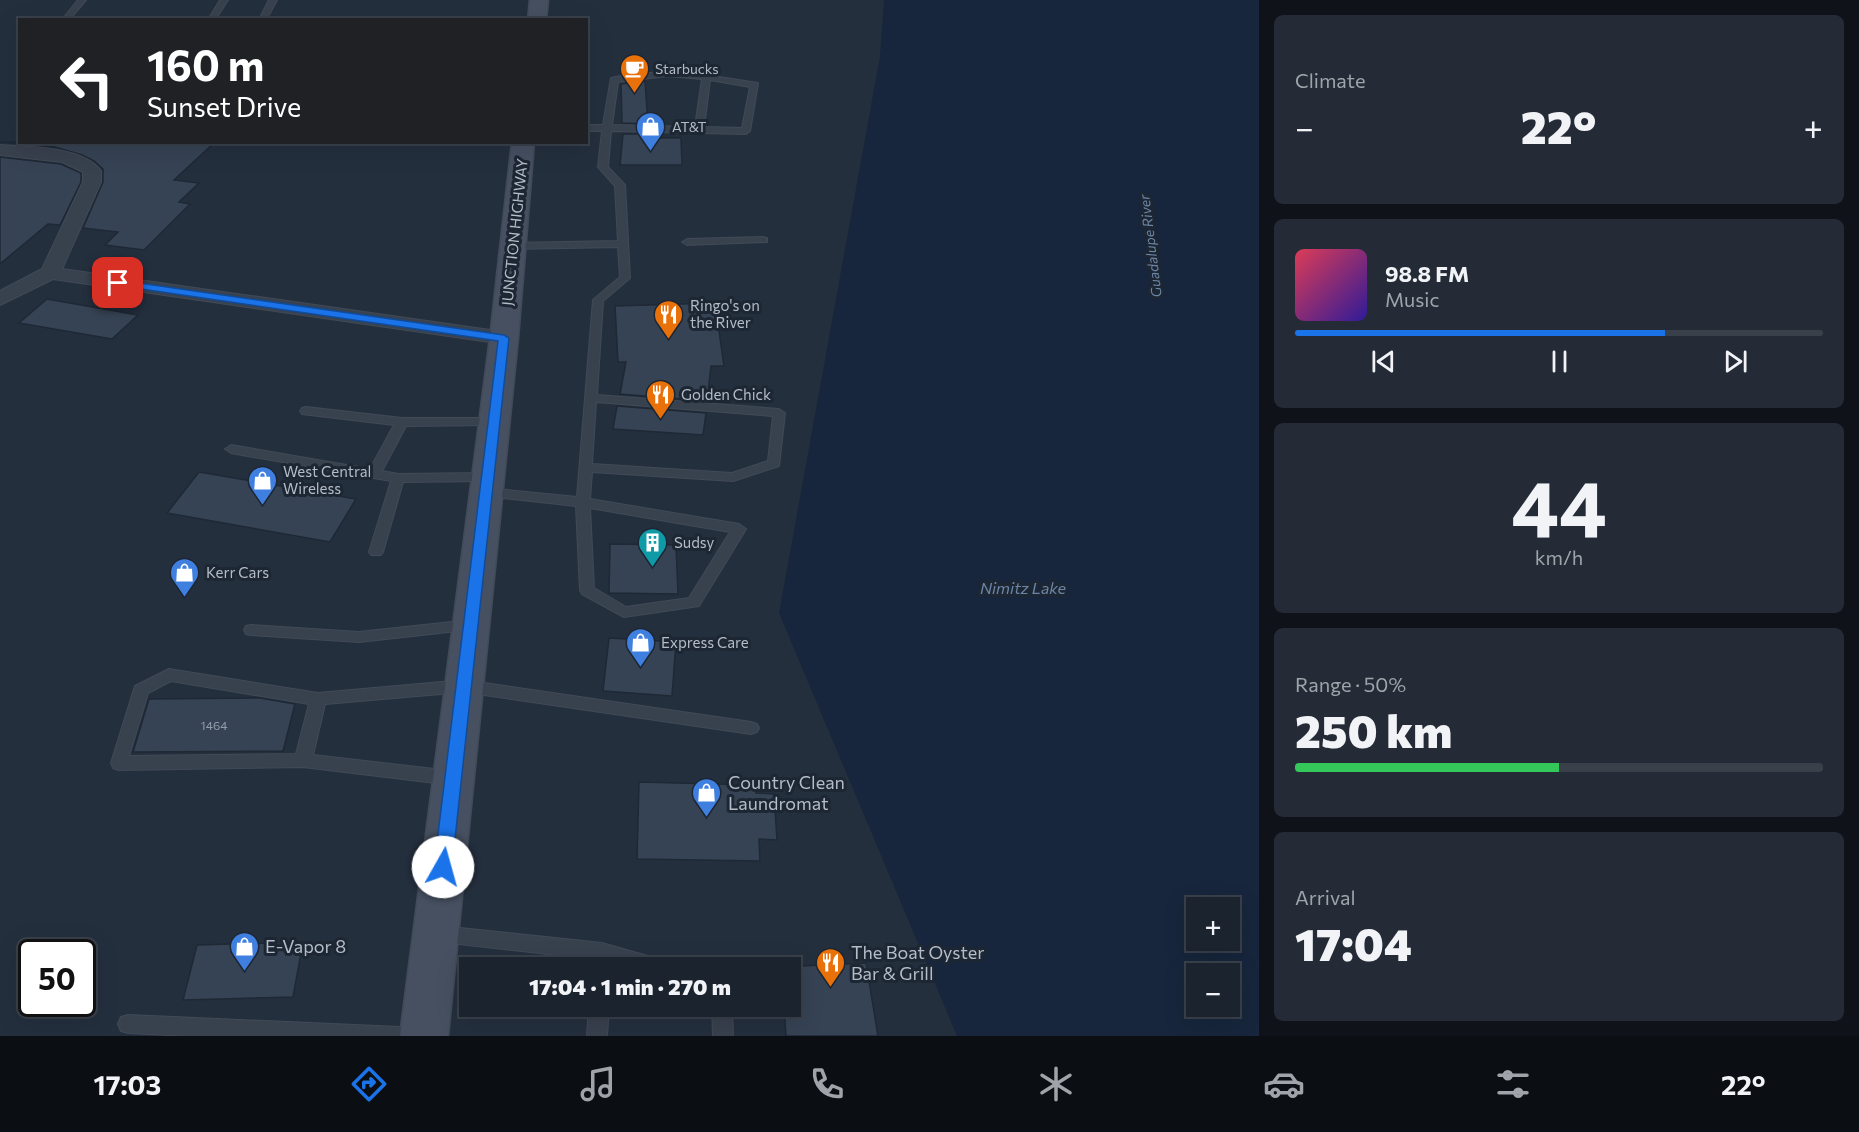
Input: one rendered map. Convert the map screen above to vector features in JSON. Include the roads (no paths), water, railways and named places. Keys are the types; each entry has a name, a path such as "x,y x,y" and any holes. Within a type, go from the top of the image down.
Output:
{"main road":[{"path":"537,18 539,0"},
{"name":"JUNCTION HIGHWAY","path":"423,1036 472,625 523,144"}],"street":[{"path":"0,150 68,158 84,163 92,171 92,182 50,273"},
{"path":"0,299 50,273 504,338"}],"lane":[{"path":"67,18 82,0"},
{"path":"212,18 224,0"},
{"path":"263,18 273,0"},
{"path":"231,449 398,478 487,485 583,502 605,506 739,529 694,603 624,612 587,590 583,502 598,300 626,278 621,185 603,167 608,128 614,80 635,74 706,77 755,85 746,131 608,128 588,128"},
{"path":"699,130 706,77"},
{"path":"687,242 763,240"},
{"path":"513,246 624,244"},
{"path":"585,468 733,477 774,463 779,413 591,398"},
{"path":"306,411 402,423 494,421"},
{"path":"374,474 402,423"},
{"path":"376,552 398,478"},
{"path":"251,630 359,637 472,625"},
{"path":"454,778 303,760 119,763 141,690 169,675 318,699 464,686 751,728"},
{"path":"303,760 318,699"},
{"path":"436,933 584,957"},
{"path":"597,1036 598,1017"},
{"path":"722,1017 723,1036"},
{"path":"128,1024 238,1032 399,1036"}],"water":[{"name":"Nimitz Lake","path":"884,0 1259,0 1259,1036 957,1036 779,613 880,56"}],"place":[{"name":"Starbucks","path":"634,94"},
{"name":"AT&T","path":"651,152"},
{"name":"Ringo's on the River","path":"669,340"},
{"name":"Golden Chick","path":"660,420"},
{"name":"West Central Wireless","path":"262,506"},
{"name":"Sudsy","path":"653,568"},
{"name":"Kerr Cars","path":"185,598"},
{"name":"Express Care","path":"640,668"},
{"name":"Country Clean Laundromat","path":"707,818"},
{"name":"E-Vapor 8","path":"244,972"},
{"name":"The Boat Oyster Bar & Grill","path":"830,988"}],"water label":[{"name":"Guadalupe River","path":"1150,246"}]}
